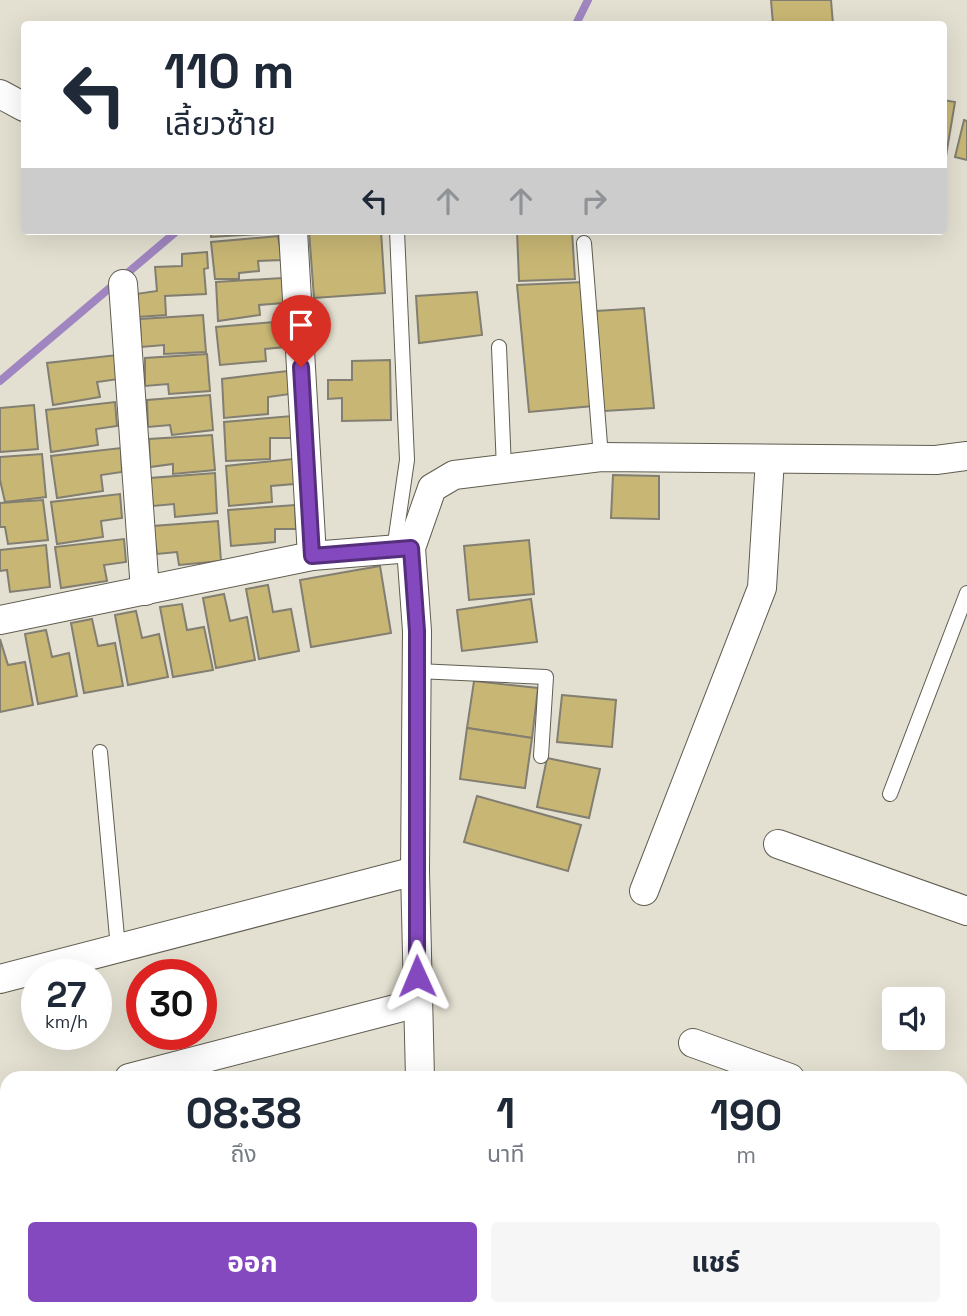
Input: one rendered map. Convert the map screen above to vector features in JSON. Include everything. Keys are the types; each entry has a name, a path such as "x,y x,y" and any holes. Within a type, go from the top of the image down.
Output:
{"street":[{"path":"0,94 21,105"},
{"path":"293,235 312,556"},
{"path":"122,284 145,591"},
{"path":"419,1071 415,871 417,671 402,549 432,488 454,475 600,457 936,460 967,456"},
{"path":"644,891 762,588 770,459"},
{"path":"0,620 312,556 402,549"},
{"path":"778,844 967,911"},
{"path":"0,979 415,871"},
{"path":"156,1071 418,1003"},
{"path":"693,1043 771,1071"}],"lane":[{"path":"397,235 407,460 402,549"},
{"path":"584,243 600,457"},
{"path":"499,347 504,468"},
{"path":"890,793 967,593"},
{"path":"417,671 546,677 541,756"},
{"path":"100,752 118,948"}],"building":[{"path":"771,0 831,0 833,21 773,21"},
{"path":"947,101 955,102 947,150"},
{"path":"964,120 967,121 967,160 955,157"},
{"path":"211,235 245,235 211,237"},
{"path":"309,235 381,235 385,293 314,298"},
{"path":"517,235 572,235 575,279 519,281"},
{"path":"278,236 282,260 258,261 259,271 239,273 239,279 215,279 211,242"},
{"path":"207,252 208,268 204,269 206,294 165,296 166,315 138,317 136,294 157,291 155,267 182,266 182,254"},
{"path":"282,278 284,303 259,305 260,315 218,321 216,282"},
{"path":"584,282 593,406 529,412 517,285"},
{"path":"477,292 482,335 419,343 416,296"},
{"path":"644,308 654,408 604,411 596,311"},
{"path":"203,315 206,352 164,354 164,345 141,347 140,319"},
{"path":"285,321 285,347 265,349 266,361 220,365 216,327"},
{"path":"207,354 210,391 169,394 168,384 145,386 145,358"},
{"path":"117,355 119,379 97,382 100,397 53,405 47,363"},
{"path":"390,360 391,420 342,421 342,398 328,399 328,380 352,380 352,361"},
{"path":"287,371 290,394 268,397 268,414 224,418 222,379"},
{"path":"210,395 213,430 172,435 170,425 148,427 147,400"},
{"path":"115,402 117,426 96,429 98,445 51,452 46,410"},
{"path":"34,405 38,449 0,452 0,408"},
{"path":"292,416 293,438 270,438 270,459 226,461 224,422"},
{"path":"212,435 215,470 173,474 173,464 150,467 149,439"},
{"path":"121,448 122,472 101,475 103,491 57,498 51,456"},
{"path":"42,454 46,497 5,502 0,480 0,457"},
{"path":"293,459 294,484 271,486 272,502 229,506 226,466"},
{"path":"215,473 217,513 175,517 174,504 153,506 150,478"},
{"path":"613,475 659,476 659,519 611,518"},
{"path":"120,494 122,518 101,521 103,537 57,544 51,502"},
{"path":"43,500 48,540 8,544 5,527 0,527 0,503"},
{"path":"295,505 296,529 275,529 275,542 231,546 228,510"},
{"path":"218,521 221,561 179,565 177,552 157,554 153,526"},
{"path":"124,539 126,562 104,565 107,581 61,588 55,547"},
{"path":"529,540 534,594 469,600 464,546"},
{"path":"46,545 50,587 10,592 7,570 0,571 0,550"},
{"path":"380,566 391,633 311,647 300,580"},
{"path":"268,585 273,612 291,609 299,651 259,659 246,589"},
{"path":"224,594 230,621 247,617 255,660 216,668 203,598"},
{"path":"531,599 537,642 462,651 457,610"},
{"path":"182,604 187,630 204,627 213,670 173,677 160,607"},
{"path":"136,611 142,638 159,634 168,677 128,685 115,615"},
{"path":"92,619 98,646 115,643 123,686 84,693 71,623"},
{"path":"46,630 52,657 69,653 77,696 38,704 25,634"},
{"path":"0,639 8,665 25,662 33,705 0,712"},
{"path":"474,681 538,688 532,738 467,728"},
{"path":"562,695 616,700 612,747 557,742"},
{"path":"467,728 532,738 525,788 460,779"},
{"path":"547,758 600,769 589,818 537,807"},
{"path":"477,796 581,825 568,871 464,842"}],"waterway":[{"path":"578,21 588,0"},
{"path":"0,381 172,235"}],"route":[{"path":"301,367 312,556 411,548 417,631 417,976"}]}
